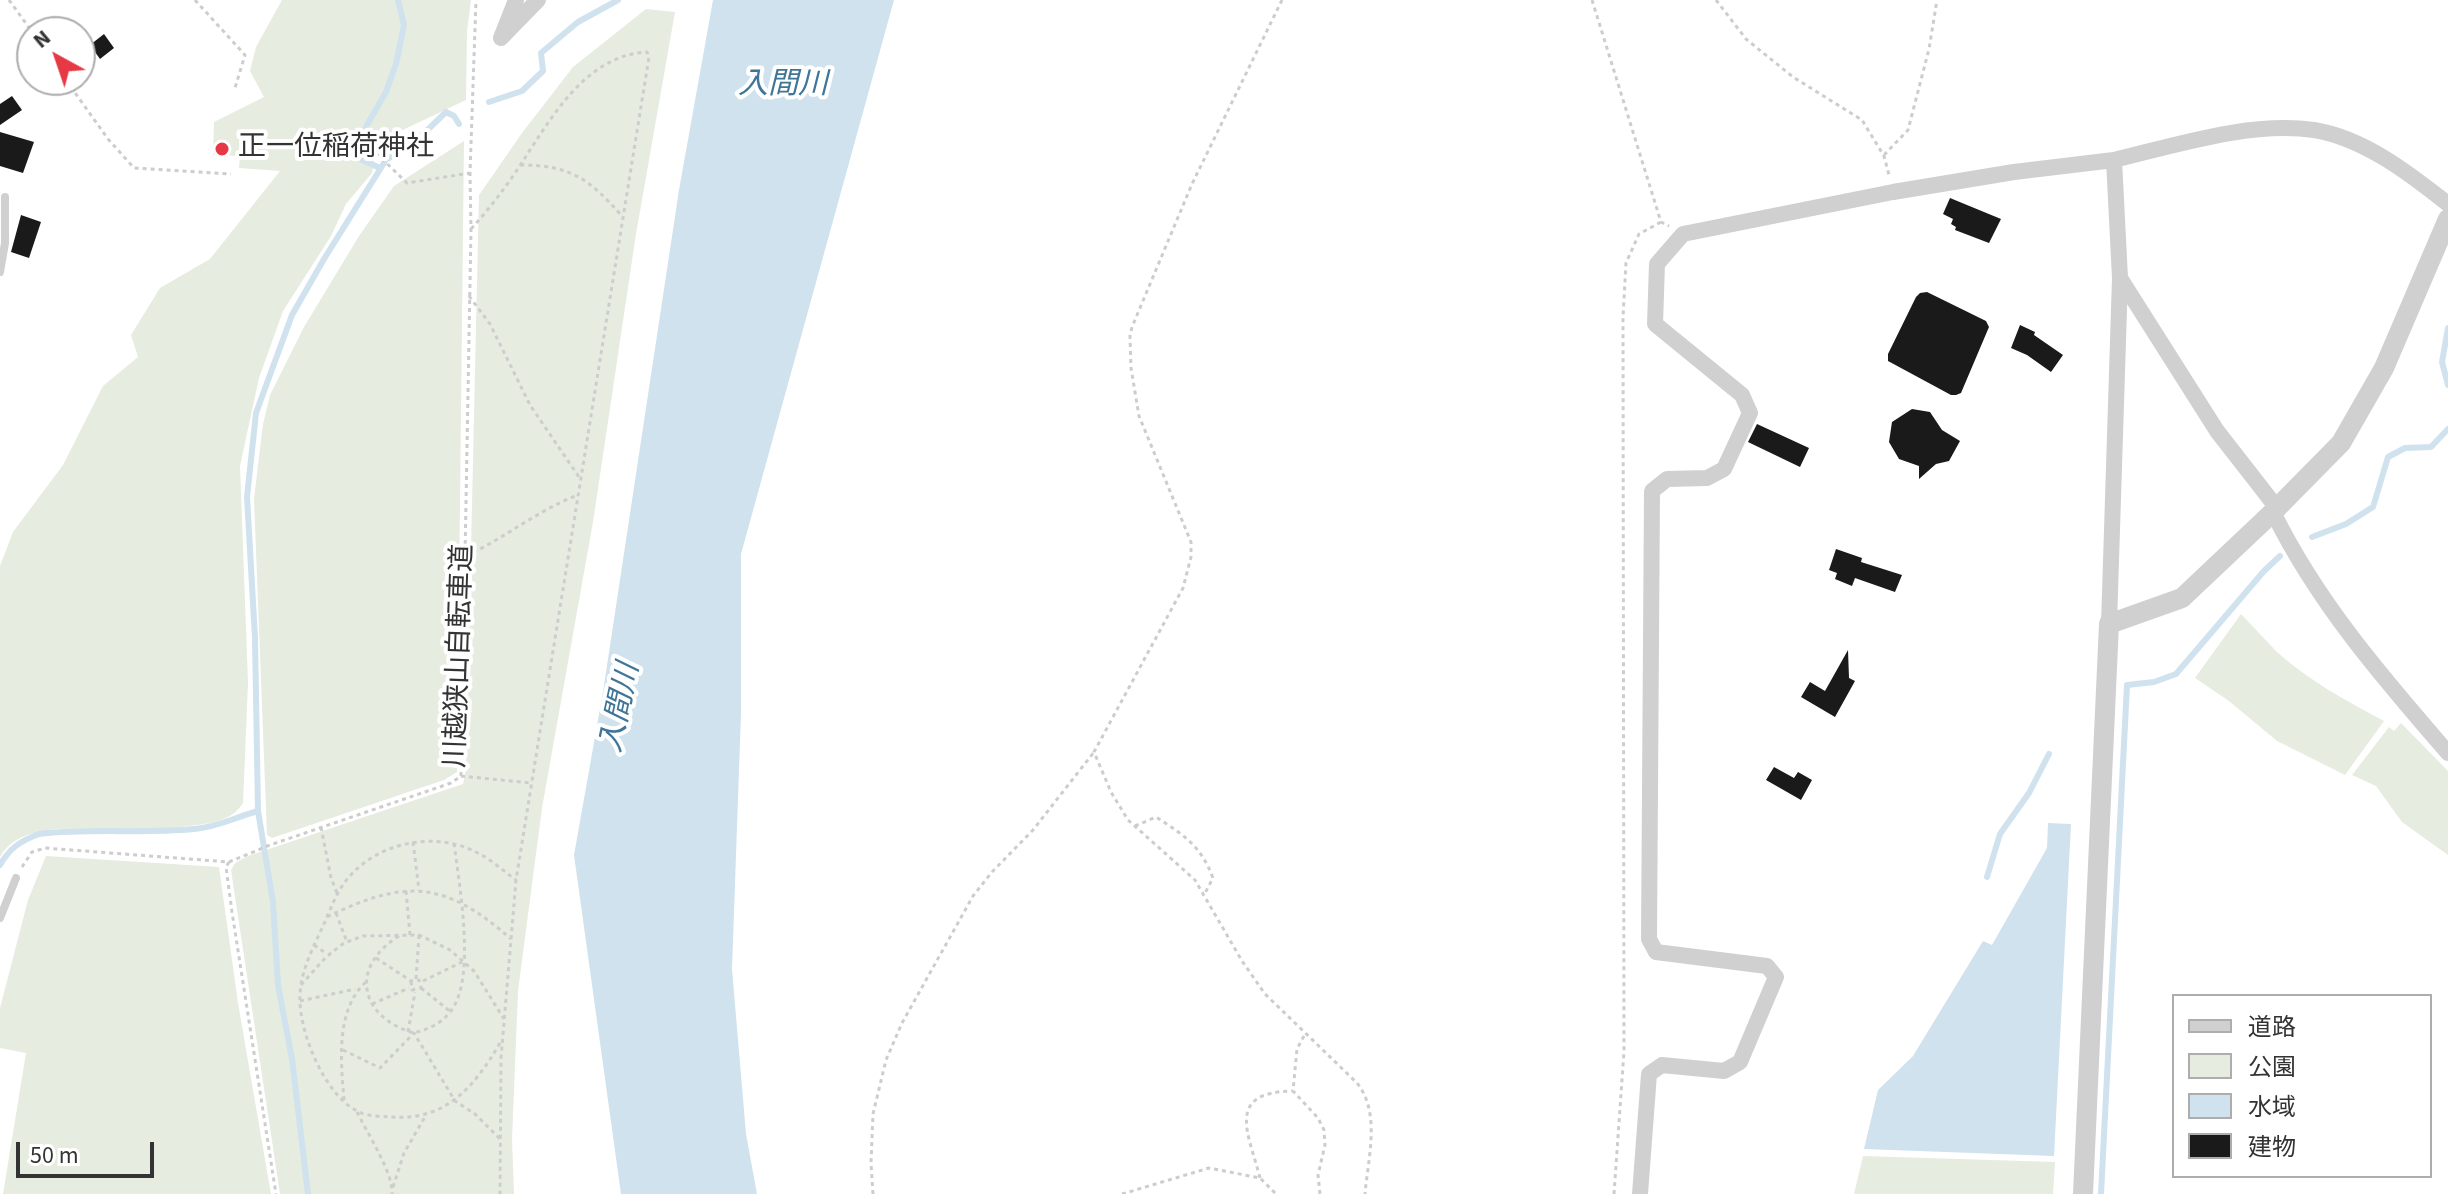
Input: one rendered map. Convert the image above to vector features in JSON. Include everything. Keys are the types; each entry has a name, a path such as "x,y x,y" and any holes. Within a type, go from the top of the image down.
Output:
{"street":[{"path":"516,0 501,38 538,0"},
{"path":"1640,1194 1649,1074 1662,1065 1724,1071 1740,1062 1776,977 1767,966 1656,952 1649,939 1652,491 1667,479 1707,478 1724,469 1750,413 1742,395 1655,324 1657,264 1683,234 1893,192 2014,172 2114,160 2195,140 2269,129 2316,131 2365,147 2448,204"},
{"path":"2083,1194 2109,624 2120,278 2114,160"},
{"path":"2109,624 2182,598 2341,443 2384,368 2448,219"},
{"path":"2120,278 2217,431 2275,510 2309,576 2377,671 2448,753"}],"lane":[{"path":"0,272 5,243 5,197"},
{"path":"0,918 16,878"}],"path":[{"path":"195,0 245,55 235,88"},
{"name":"川越狭山自転車道","path":"229,862 451,783 461,776 470,173 476,0"},
{"path":"873,1194 873,1114 886,1060 902,1023 973,896 1042,820 1094,752 1183,588 1191,557 1191,542 1139,416 1131,368 1132,327 1192,184 1282,0"},
{"path":"1592,0 1661,222 1683,234"},
{"path":"1716,0 1746,39 1758,49 1793,77 1862,120 1884,156 1893,192"},
{"path":"1884,156 1908,130 1929,49 1937,0"},
{"path":"471,229 492,206 552,118 582,81 622,57 647,52 649,57 516,880 502,1040 500,1194"},
{"path":"77,96 108,139 134,168 231,174"},
{"path":"334,157 348,132 363,146 373,150 407,183 470,173"},
{"path":"520,165 542,165 572,172 604,195 622,216"},
{"path":"1614,1194 1624,1051 1623,317 1626,263 1639,234 1661,222"},
{"path":"469,296 490,324 530,405 580,479"},
{"path":"465,556 554,504 578,495"},
{"path":"1094,752 1111,792 1128,820 1195,880 1257,984 1305,1035 1357,1083 1368,1098 1371,1120 1365,1194"},
{"path":"461,776 531,783"},
{"path":"1135,826 1156,817 1189,838 1209,866 1213,878 1204,896"},
{"path":"321,827 337,895"},
{"path":"393,1187 357,1112 332,1089 319,1067 301,1014 301,985 314,945 337,895 357,868 393,846 413,842 454,843 476,852 516,880"},
{"path":"413,842 419,891"},
{"path":"343,1050 380,1068 411,1033 431,1028 451,1012 461,994 464,977 461,901 454,843"},
{"path":"16,878 32,852 45,848 229,862 226,867 232,912 276,1194"},
{"path":"327,917 376,896 406,890 419,891 461,901 511,939"},
{"path":"406,890 410,935"},
{"path":"336,913 347,942"},
{"path":"301,985 329,955 347,942 386,933 419,935 450,950 483,983 504,1019"},
{"path":"416,979 419,935"},
{"path":"345,1102 343,1050 349,1005 366,982 376,958 390,941 399,936"},
{"path":"314,945 329,955"},
{"path":"376,958 411,981"},
{"path":"421,982 462,962"},
{"path":"416,979 421,982"},
{"path":"411,981 416,979"},
{"path":"410,987 411,981"},
{"path":"366,982 372,1004 382,1019 411,1033 455,1101 475,1114 500,1139"},
{"path":"421,982 421,988"},
{"path":"410,987 416,991"},
{"path":"372,1004 410,987"},
{"path":"300,1001 359,988"},
{"path":"421,988 451,1012"},
{"path":"416,991 421,988"},
{"path":"411,1033 416,991"},
{"path":"1293,1091 1297,1049 1305,1035"},
{"path":"357,1112 414,1119 455,1101 502,1040"},
{"path":"1276,1194 1260,1178 1247,1135 1246,1114 1256,1098 1273,1091 1293,1091 1318,1118 1324,1130 1325,1145 1318,1175 1320,1194"},
{"path":"392,1194 404,1153 426,1115"},
{"path":"1122,1194 1209,1168 1260,1178"}],"green space":[{"path":"282,0 471,0 467,31 466,100 390,136 369,152 374,162 372,173 346,204 331,236 283,311 259,378 240,466 248,683 243,803 226,818 197,825 134,831 42,831 10,844 0,857 0,566 13,532 63,465 103,386 138,357 131,335 160,288 210,259 280,171 239,168 240,156 213,155 214,122 264,97 250,71 256,47"},
{"path":"646,9 675,12 636,234 593,522 542,808 518,991 512,1139 514,1194 280,1194 231,870 235,863 248,856 463,784 466,770 479,195 573,67"},
{"path":"464,141 457,772 444,780 272,838 267,835 254,499 263,424 270,395 304,327 359,236 394,186"},
{"path":"2241,614 2276,651 2301,671 2384,721 2345,775 2277,741 2229,701 2195,678"},
{"path":"2401,723 2448,771 2448,855 2402,822 2376,786 2352,775 2389,727 2394,731"},
{"path":"46,856 219,867 238,1003 271,1194 3,1194 26,1053 0,1048 0,1008 28,900"},
{"path":"1863,1156 2055,1162 2053,1194 1854,1194"}],"water":[{"name":"入間川","path":"713,0 894,0 741,554 741,713 732,969 746,1134 757,1194 621,1194 574,855 603,692 679,190"},
{"path":"2048,823 2071,824 2054,1156 1864,1149 1878,1090 1913,1056 1983,941 1992,945 2047,848"}],"building":[{"path":"104,34 114,48 100,59 96,53 96,40"},
{"path":"12,96 22,110 0,125 0,104"},
{"path":"0,132 34,142 23,173 0,166"},
{"path":"1950,198 2001,219 1989,243 1955,230 1956,227 1951,224 1953,219 1943,214"},
{"path":"21,215 41,222 29,258 11,252"},
{"path":"1927,292 1986,321 1989,327 1961,393 1956,395 1888,361 1888,354 1916,297"},
{"path":"2020,325 2035,332 2034,335 2063,355 2051,372 2011,348"},
{"path":"1912,409 1930,412 1942,430 1960,441 1949,461 1936,464 1919,479 1919,466 1899,459 1889,442 1892,422"},
{"path":"1757,424 1809,448 1800,467 1748,442"},
{"path":"1836,549 1862,558 1861,562 1902,575 1895,592 1855,578 1852,586 1835,579 1837,573 1829,570"},
{"path":"1848,650 1849,678 1855,681 1835,717 1801,697 1810,682 1825,691"},
{"path":"1774,767 1794,778 1798,772 1812,780 1801,800 1766,780"}],"waterway":[{"path":"361,143 396,64 404,25 398,0"},
{"path":"489,102 522,91 543,71 541,53 578,22 618,0"},
{"path":"387,159 411,146 446,112 454,116 459,124"},
{"path":"360,144 356,154 358,158 380,168"},
{"path":"308,1194 292,1059 278,985 273,902 258,811 255,638 247,497 256,413 292,315 384,163"},
{"path":"2448,328 2442,362 2448,385"},
{"path":"2312,537 2346,524 2373,507 2388,457 2405,448 2431,447 2448,429"},
{"path":"2101,1194 2127,685 2154,682 2176,674 2280,556"},
{"path":"1987,877 2000,834 2029,793 2049,754"},
{"path":"0,865 16,846 39,834 194,829 258,811"}],"place":[{"name":"正一位稲荷神社","path":"222,149"}]}
